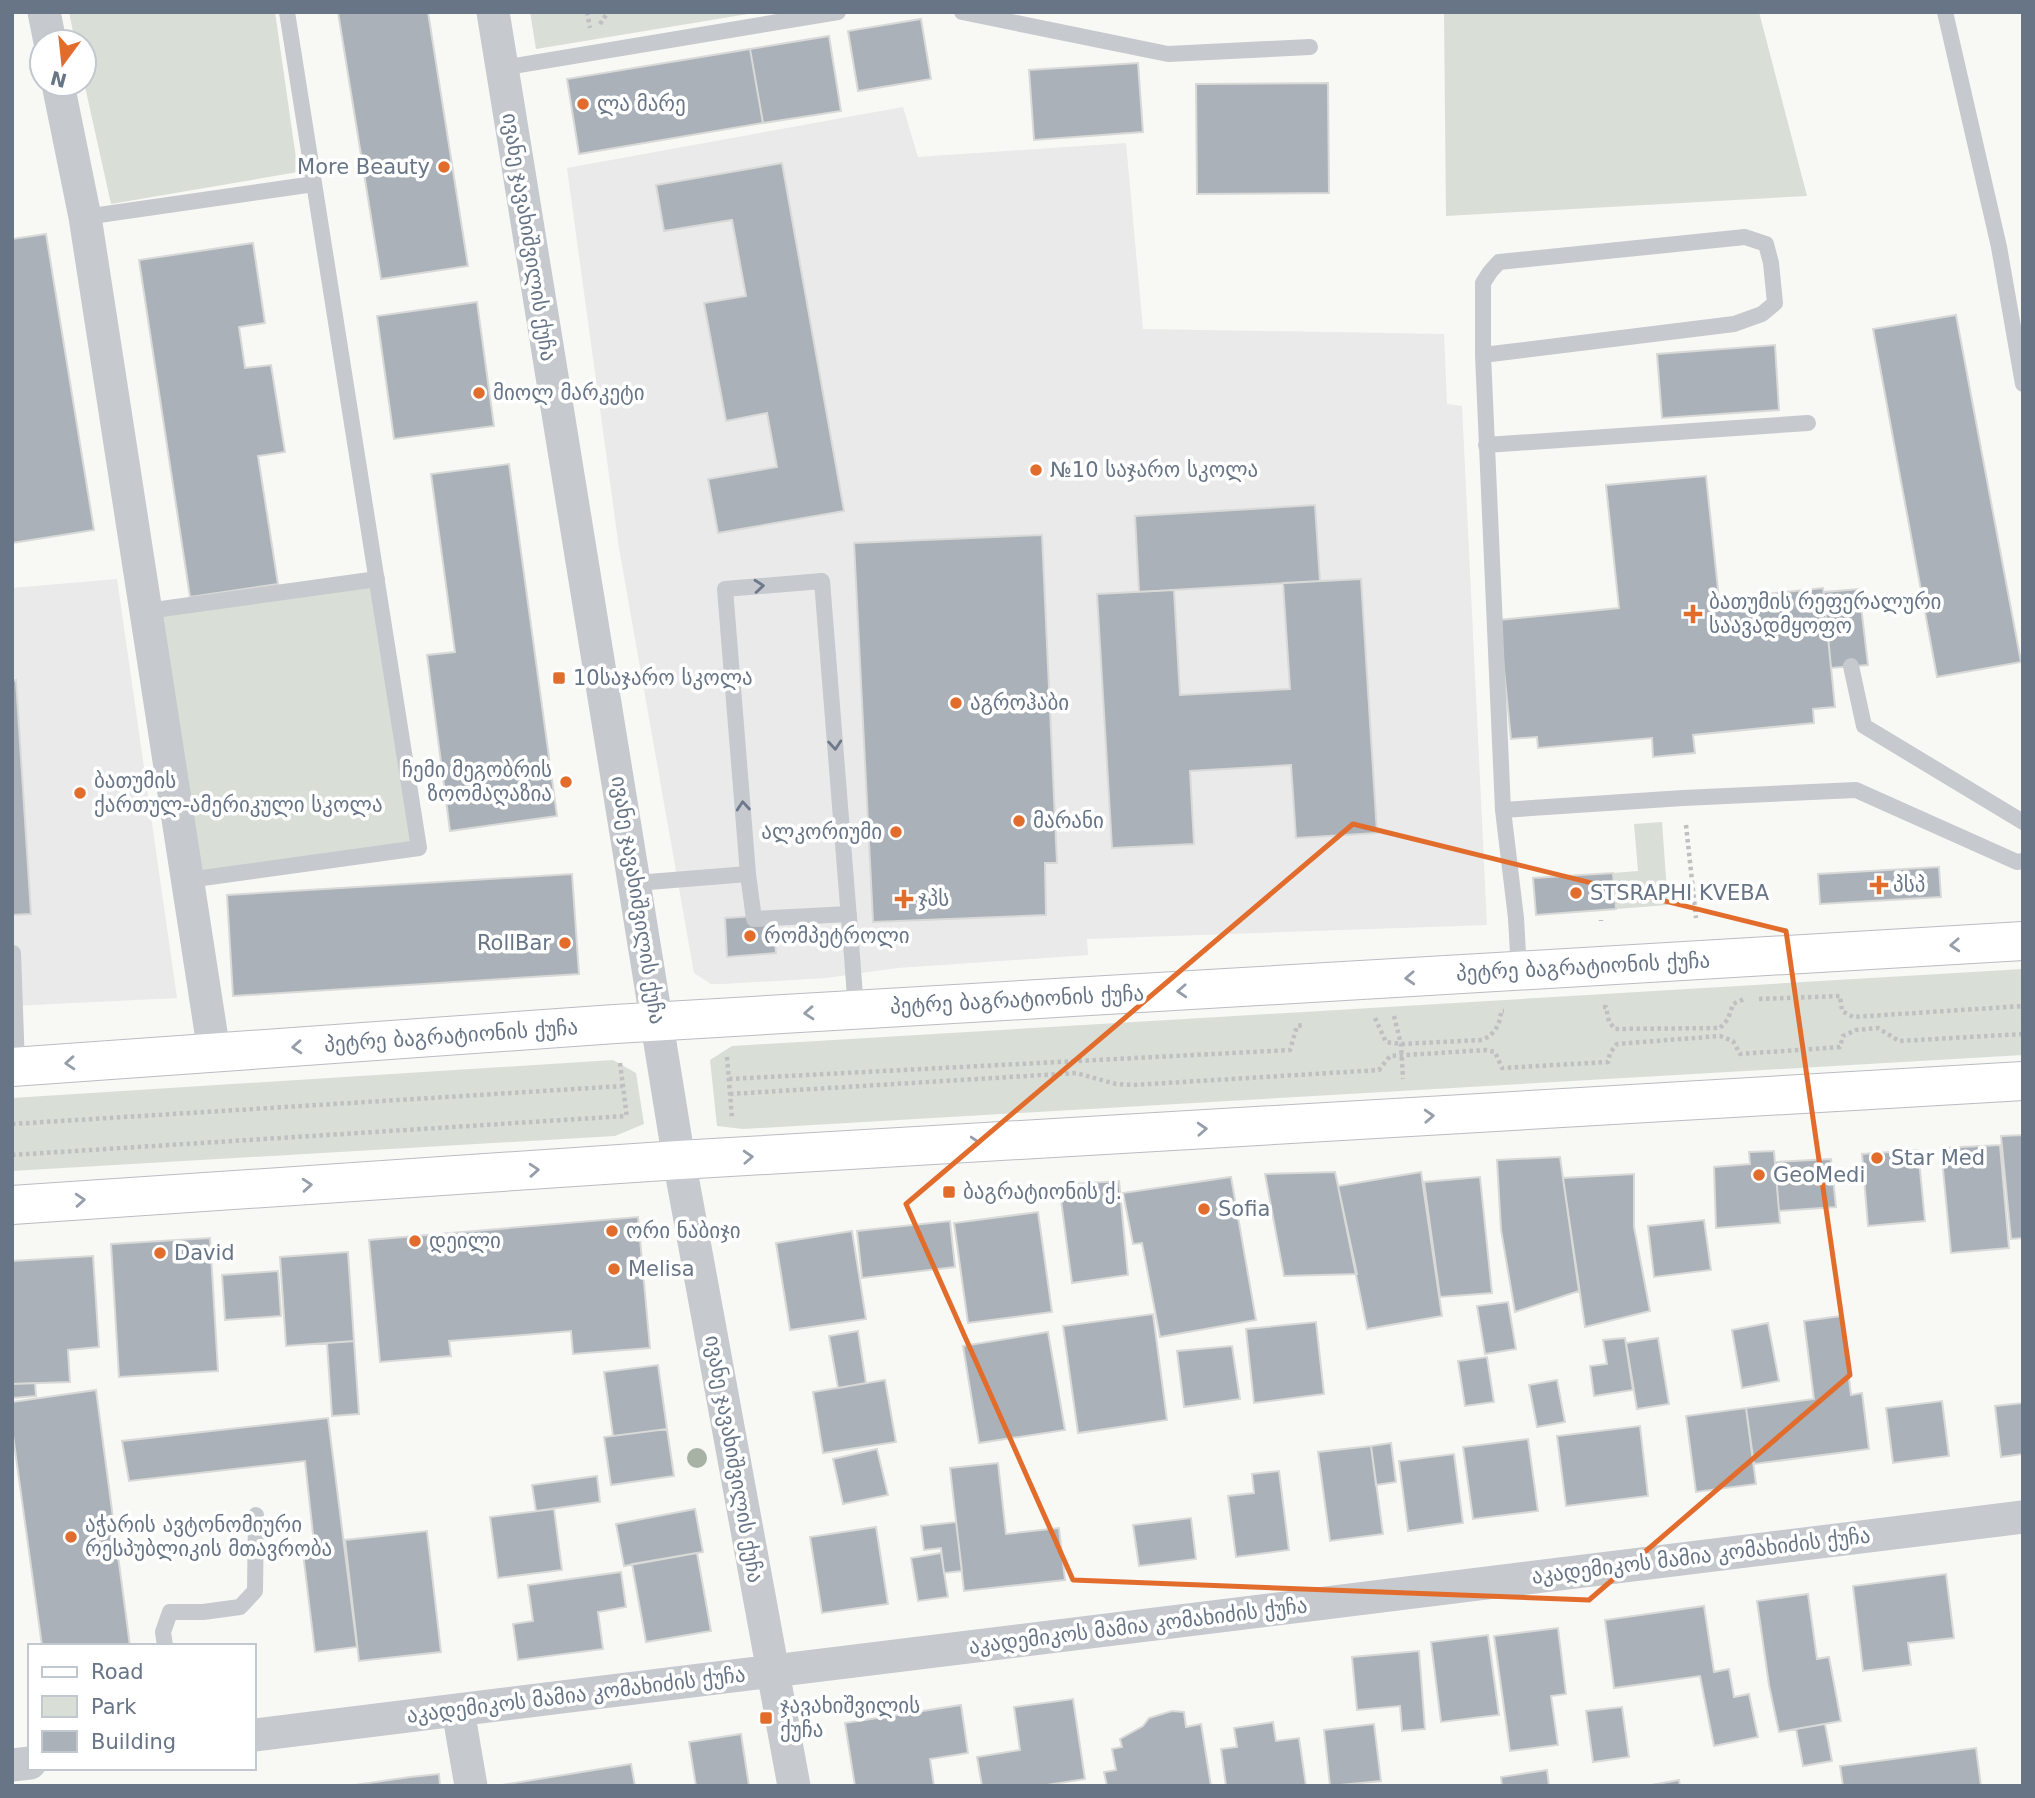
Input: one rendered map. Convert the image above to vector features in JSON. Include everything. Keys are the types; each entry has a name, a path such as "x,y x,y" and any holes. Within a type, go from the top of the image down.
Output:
{"main road":[{"name":"პეტრე ბაგრატიონის ქუჩა","path":"15,1066 658,1021 2023,941"},
{"path":"12,1205 680,1160 2023,1081"}],"street":[{"name":"ივანე ჯავახიშვილის ქუჩა","path":"493,12 680,1160 794,1786"},
{"path":"61,98 85,217 214,1052"},
{"name":"აკადემიკოს მამია კომახიძის ქუჩა","path":"256,1735 2023,1517"},
{"path":"458,1710 471,1786"}],"lane":[{"path":"188,880 419,848 287,12"},
{"path":"502,68 807,15 838,12"},
{"path":"962,12 1168,54 1310,47"},
{"path":"1945,12 1999,247 2023,384"},
{"path":"85,217 314,184"},
{"path":"1483,355 1734,324 1762,314 1775,303 1766,244 1745,237 1499,262 1483,283 1483,355 1486,445 1503,810 1516,918 1519,971"},
{"path":"1486,445 1808,423"},
{"path":"147,611 377,579"},
{"path":"849,914 754,919 725,589 822,581 849,914 856,1010"},
{"path":"1851,666 1864,726 2023,822"},
{"path":"1503,810 1856,790 2017,862 2023,861"},
{"path":"635,883 748,874"},
{"path":"13,953 15,1066"},
{"path":"165,1644 163,1632 170,1612 203,1612 240,1607 255,1591 256,1515"}],"path":[{"path":"600,25 608,12"},
{"path":"1683,798 1696,918"},
{"path":"1593,1007 1606,1007 1609,1022 1615,1029 1621,1030 1720,1028 1728,1019 1734,1004 1740,999 1840,996 1842,1012 1853,1017 2023,1006"},
{"path":"1392,1007 1401,1044 1404,1091"},
{"path":"1362,1019 1375,1018 1386,1042 1401,1044 1482,1040 1492,1036 1501,1021 1501,1011 1514,1010"},
{"path":"729,1079 1290,1051 1297,1026 1310,1024"},
{"path":"730,1094 1076,1073 1115,1084 1146,1084 1379,1070 1390,1056 1486,1050 1495,1052 1502,1068 1608,1062 1610,1053 1617,1044 1632,1041 1720,1036 1733,1041 1740,1054 1840,1047 1843,1036 1856,1030 1878,1028 1899,1041 2023,1034"},
{"path":"726,1048 733,1129"},
{"path":"620,1063 627,1124"},
{"path":"12,1124 623,1086"},
{"path":"12,1155 626,1116"}],"highlighted area":[{"path":"1353,824 1786,931 1850,1375 1589,1600 1073,1580 906,1204"}],"shaded area":[{"name":"№10 საჯარო სკოლა","path":"903,107 918,157 1126,143 1143,329 1444,334 1447,404 1462,406 1487,925 1087,939 1088,955 897,968 826,978 711,984 694,973 619,548 567,168"},
{"name":"ბათუმის ქართულ-ამერიკული სკოლა","path":"117,579 177,998 12,1006 12,588"}],"green space":[{"path":"69,12 275,12 298,172 111,204 88,98 98,98 98,28 72,28"},
{"path":"530,12 760,12 536,49"},
{"path":"1444,12 1759,12 1807,196 1446,216"},
{"path":"377,579 419,848 188,880 147,612"},
{"path":"1662,822 1668,905 1616,909 1613,873 1638,871 1634,824"},
{"path":"2023,969 2023,1055 743,1129 717,1126 710,1060 732,1046"},
{"path":"613,1060 636,1073 644,1124 615,1136 12,1171 12,1098"}],"building":[{"path":"338,12 428,12 468,266 381,279"},
{"path":"921,19 931,79 858,91 848,31"},
{"path":"829,36 841,111 763,123 750,49"},
{"path":"750,49 763,123 579,154 567,79"},
{"path":"1138,63 1143,132 1034,140 1029,70"},
{"path":"1328,83 1329,193 1197,194 1196,84"},
{"path":"782,163 844,511 718,533 708,479 777,467 767,413 726,421 704,303 746,296 732,220 664,231 656,185"},
{"path":"46,234 94,530 12,543 12,239"},
{"path":"253,243 265,323 239,327 245,368 271,365 285,452 258,456 278,584 190,597 139,260"},
{"path":"477,302 494,426 394,439 377,316"},
{"path":"1956,315 2021,662 1937,677 1873,329"},
{"path":"1775,345 1779,410 1662,418 1657,354"},
{"path":"509,464 557,816 450,831 427,655 455,652 431,474"},
{"name":"ბათუმის რეფერალური საავადმყოფო","path":"1706,476 1719,599 1823,588 1835,707 1813,709 1814,723 1693,735 1695,753 1653,757 1652,738 1538,748 1537,737 1511,739 1499,620 1619,608 1606,485"},
{"path":"1315,505 1320,581 1139,592 1135,516"},
{"name":"აგროჰაბი","path":"1042,535 1057,863 1045,863 1046,915 873,922 854,543"},
{"path":"1361,579 1377,833 1296,838 1291,765 1190,771 1194,844 1112,848 1097,594 1174,590 1180,695 1290,689 1283,583"},
{"path":"1859,589 1868,665 1831,668 1824,592"},
{"path":"16,680 31,914 12,915 12,681"},
{"path":"1939,867 1941,897 1820,904 1818,874"},
{"path":"1613,873 1616,909 1536,915 1533,878"},
{"path":"572,874 579,974 233,996 227,895"},
{"name":"რომპეტროლი","path":"773,915 776,953 727,957 725,918"},
{"path":"2023,1135 2023,1238 2011,1239 2001,1136"},
{"path":"2000,1145 2009,1248 1951,1253 1941,1148"},
{"path":"1918,1150 1925,1221 1868,1226 1862,1154"},
{"path":"1774,1151 1780,1223 1716,1228 1714,1167 1750,1164 1749,1152"},
{"path":"1560,1157 1579,1291 1515,1312 1501,1230 1497,1160"},
{"path":"1831,1159 1836,1207 1779,1211 1775,1162"},
{"path":"1335,1172 1357,1274 1284,1276 1265,1174"},
{"path":"1421,1172 1442,1316 1367,1329 1338,1186"},
{"path":"1634,1174 1634,1227 1650,1311 1585,1327 1563,1178"},
{"path":"1231,1177 1256,1320 1160,1337 1142,1243 1133,1244 1123,1193"},
{"path":"1480,1177 1492,1293 1440,1297 1424,1182"},
{"path":"1119,1181 1128,1275 1072,1283 1059,1185"},
{"path":"1038,1212 1052,1312 968,1323 954,1223"},
{"path":"638,1217 650,1348 573,1354 571,1331 449,1341 451,1356 380,1362 369,1240"},
{"path":"1704,1220 1711,1270 1654,1277 1648,1226"},
{"path":"950,1221 955,1267 862,1278 857,1231"},
{"path":"852,1231 866,1319 790,1330 776,1243"},
{"path":"210,1238 218,1371 119,1377 111,1244"},
{"path":"348,1252 354,1341 286,1346 280,1257"},
{"path":"93,1256 99,1347 68,1350 70,1382 12,1384 12,1261"},
{"path":"278,1271 281,1316 225,1320 222,1275"},
{"path":"1508,1302 1516,1349 1485,1354 1477,1306"},
{"path":"1153,1314 1167,1420 1078,1433 1063,1326"},
{"path":"1841,1316 1851,1395 1862,1393 1869,1449 1754,1464 1746,1408 1814,1399 1804,1321"},
{"path":"1316,1322 1324,1394 1254,1403 1246,1329"},
{"path":"1768,1323 1779,1381 1742,1388 1732,1330"},
{"path":"858,1331 866,1383 838,1388 829,1336"},
{"path":"1048,1332 1065,1430 979,1443 963,1346"},
{"path":"1625,1338 1633,1390 1594,1396 1590,1366 1607,1364 1603,1340"},
{"path":"1658,1338 1669,1404 1637,1409 1626,1343"},
{"path":"354,1341 359,1414 332,1416 327,1343"},
{"path":"1232,1346 1240,1399 1184,1407 1177,1351"},
{"path":"1487,1357 1494,1402 1465,1406 1458,1361"},
{"path":"658,1365 667,1429 613,1436 604,1372"},
{"path":"885,1380 896,1442 823,1453 813,1392"},
{"path":"1557,1380 1565,1422 1537,1427 1529,1385"},
{"path":"35,1383 36,1396 12,1398 12,1384"},
{"name":"აჭარის ავტონომიური რესპუბლიკის მთავრობა","path":"96,1390 130,1644 42,1644 12,1428 12,1402"},
{"path":"1942,1401 1949,1456 1893,1463 1886,1408"},
{"path":"2023,1403 2023,1454 2001,1457 1995,1406"},
{"path":"1746,1408 1756,1484 1696,1492 1686,1416"},
{"path":"328,1418 357,1647 315,1652 303,1553 315,1552 305,1461 129,1481 122,1441"},
{"path":"1640,1426 1648,1496 1566,1506 1557,1436"},
{"path":"667,1429 674,1476 611,1485 604,1437"},
{"path":"1528,1439 1538,1511 1473,1519 1463,1447"},
{"path":"1391,1443 1396,1482 1376,1485 1371,1446"},
{"path":"1371,1446 1383,1534 1330,1541 1318,1452"},
{"path":"877,1449 888,1495 843,1504 833,1459"},
{"path":"1454,1454 1463,1523 1408,1531 1399,1461"},
{"path":"998,1463 1006,1534 1059,1528 1065,1580 964,1591 950,1468"},
{"path":"1279,1471 1289,1550 1236,1557 1228,1496 1254,1493 1252,1474"},
{"path":"597,1476 600,1502 536,1511 532,1485"},
{"path":"554,1509 562,1570 498,1578 490,1517"},
{"path":"695,1509 703,1552 624,1566 616,1524"},
{"path":"1191,1518 1196,1559 1139,1566 1133,1525"},
{"path":"956,1522 962,1571 944,1573 941,1548 924,1550 921,1526"},
{"path":"876,1527 888,1604 822,1613 810,1537"},
{"path":"427,1531 441,1652 359,1661 345,1540"},
{"path":"697,1553 711,1631 646,1642 632,1564"},
{"path":"941,1553 948,1597 918,1601 911,1558"},
{"path":"621,1572 626,1607 598,1612 603,1649 518,1660 513,1624 533,1621 528,1585"},
{"path":"1946,1574 1954,1638 1908,1643 1911,1665 1863,1671 1853,1586"},
{"path":"1808,1594 1817,1659 1829,1657 1841,1721 1779,1732 1757,1601"},
{"path":"1704,1606 1714,1672 1729,1669 1734,1697 1749,1694 1758,1737 1714,1746 1700,1676 1614,1688 1605,1620"},
{"path":"1558,1628 1566,1694 1551,1696 1558,1745 1510,1751 1494,1636"},
{"path":"1488,1635 1499,1715 1441,1722 1431,1642"},
{"path":"1419,1651 1425,1729 1402,1731 1400,1706 1357,1710 1352,1657"},
{"path":"1073,1699 1085,1779 1041,1786 982,1786 977,1757 1020,1750 1014,1707"},
{"path":"961,1705 968,1753 930,1759 934,1786 855,1786 845,1723"},
{"path":"1622,1707 1629,1757 1593,1762 1586,1711"},
{"path":"1172,1711 1184,1712 1186,1727 1201,1724 1211,1786 1107,1786 1104,1772 1116,1770 1112,1749 1122,1747 1120,1739 1143,1726 1149,1718"},
{"path":"1273,1722 1276,1741 1299,1738 1306,1786 1226,1786 1221,1749 1237,1747 1234,1728"},
{"path":"1374,1724 1381,1781 1330,1786 1324,1730"},
{"path":"1825,1724 1832,1761 1803,1766 1796,1729"},
{"path":"741,1734 749,1786 696,1786 689,1742"},
{"path":"1976,1748 1981,1786 1843,1786 1840,1766"},
{"path":"631,1764 635,1786 496,1786"},
{"path":"1547,1770 1549,1786 1502,1786 1501,1777"},
{"path":"439,1774 440,1786 355,1785 410,1777"},
{"path":"1679,1780 1680,1786 1646,1786"}],"place":[{"name":"ლა მარე","path":"583,104"},
{"name":"More Beauty","path":"444,167"},
{"name":"მიოლ მარკეტი","path":"479,393"},
{"name":"№10 საჯარო სკოლა","path":"1036,470"},
{"name":"ბათუმის რეფერალური საავადმყოფო","path":"1693,614"},
{"name":"10საჯარო სკოლა","path":"559,678"},
{"name":"აგროჰაბი","path":"956,703"},
{"name":"ჩემი მეგობრის ზოომაღაზია","path":"566,782"},
{"name":"ბათუმის ქართულ-ამერიკული სკოლა","path":"80,793"},
{"name":"მარანი","path":"1019,821"},
{"name":"ალკორიუმი","path":"896,832"},
{"name":"პსპ","path":"1879,885"},
{"name":"STSRAPHI KVEBA","path":"1576,893"},
{"name":"ჯპს","path":"904,899"},
{"name":"რომპეტროლი","path":"750,936"},
{"name":"RollBar","path":"565,943"},
{"name":"Star Med","path":"1877,1158"},
{"name":"GeoMedi","path":"1759,1175"},
{"name":"ბაგრატიონის ქ.","path":"949,1192"},
{"name":"Sofia","path":"1204,1209"},
{"name":"ორი ნაბიჯი","path":"612,1231"},
{"name":"დეილი","path":"415,1241"},
{"name":"David","path":"160,1253"},
{"name":"Melisa","path":"614,1269"},
{"name":"აჭარის ავტონომიური რესპუბლიკის მთავრობა","path":"71,1537"},
{"name":"ჯავახიშვილის ქუჩა","path":"766,1718"}]}
